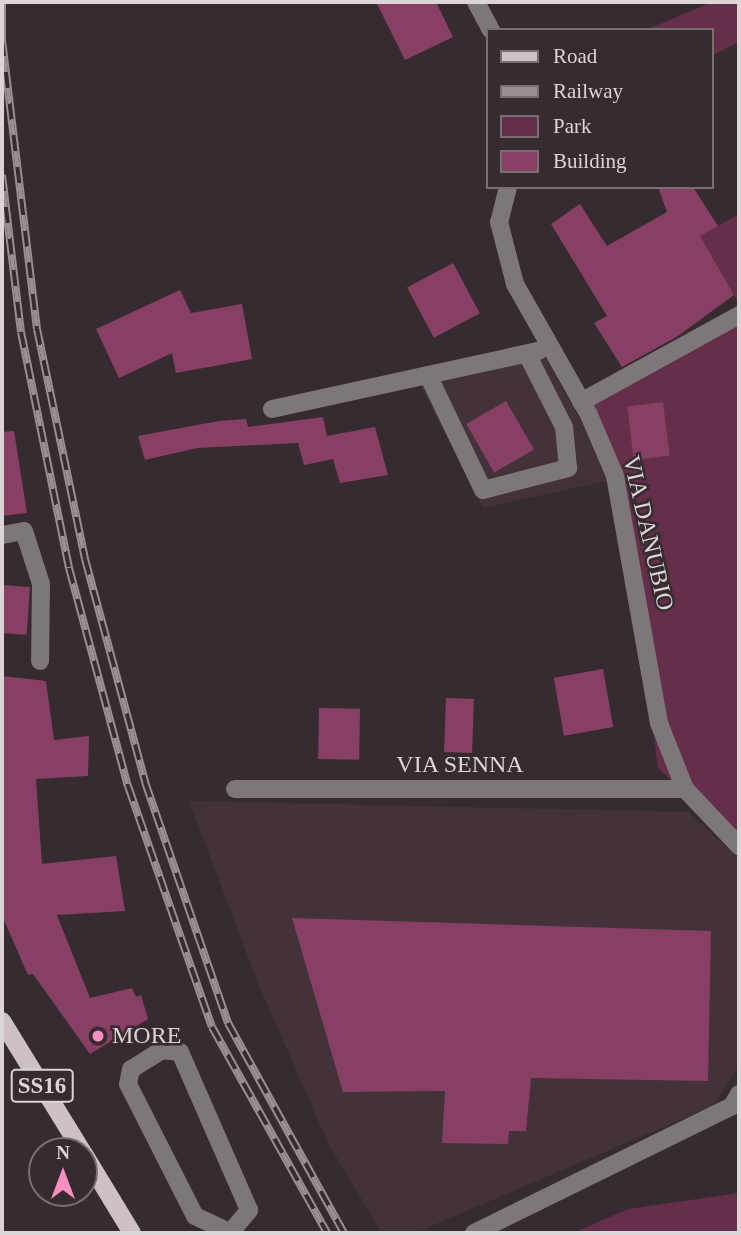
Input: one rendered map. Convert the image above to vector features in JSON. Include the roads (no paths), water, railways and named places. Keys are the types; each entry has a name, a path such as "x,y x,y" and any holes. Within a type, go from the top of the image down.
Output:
{"main road":[{"name":"SS16","path":"2,1021 73,1137"},
{"name":"SS16","path":"98,1177 132,1233"}],"street":[{"path":"476,2 490,28"},
{"name":"VIA DANUBIO","path":"507,189 499,222 501,240 515,284 581,402 615,476 659,723 685,789 739,846"},
{"path":"581,402 739,315"},
{"path":"272,409 549,349"},
{"path":"428,375 483,490 568,468 564,427 527,354"},
{"path":"2,535 24,531 41,584 40,661"},
{"name":"VIA SENNA","path":"235,789 685,789"},
{"path":"162,1050 180,1052 249,1210 230,1233 195,1216 128,1084 131,1069 162,1050"},
{"path":"474,1233 732,1105 739,1094"}],"railway":[{"path":"2,2 2,40 37,329 85,559 145,782 228,1023 344,1233"},
{"path":"2,175 21,332 69,568 128,786 212,1027 327,1233"}],"place":[{"name":"MORE","path":"98,1036"}]}
